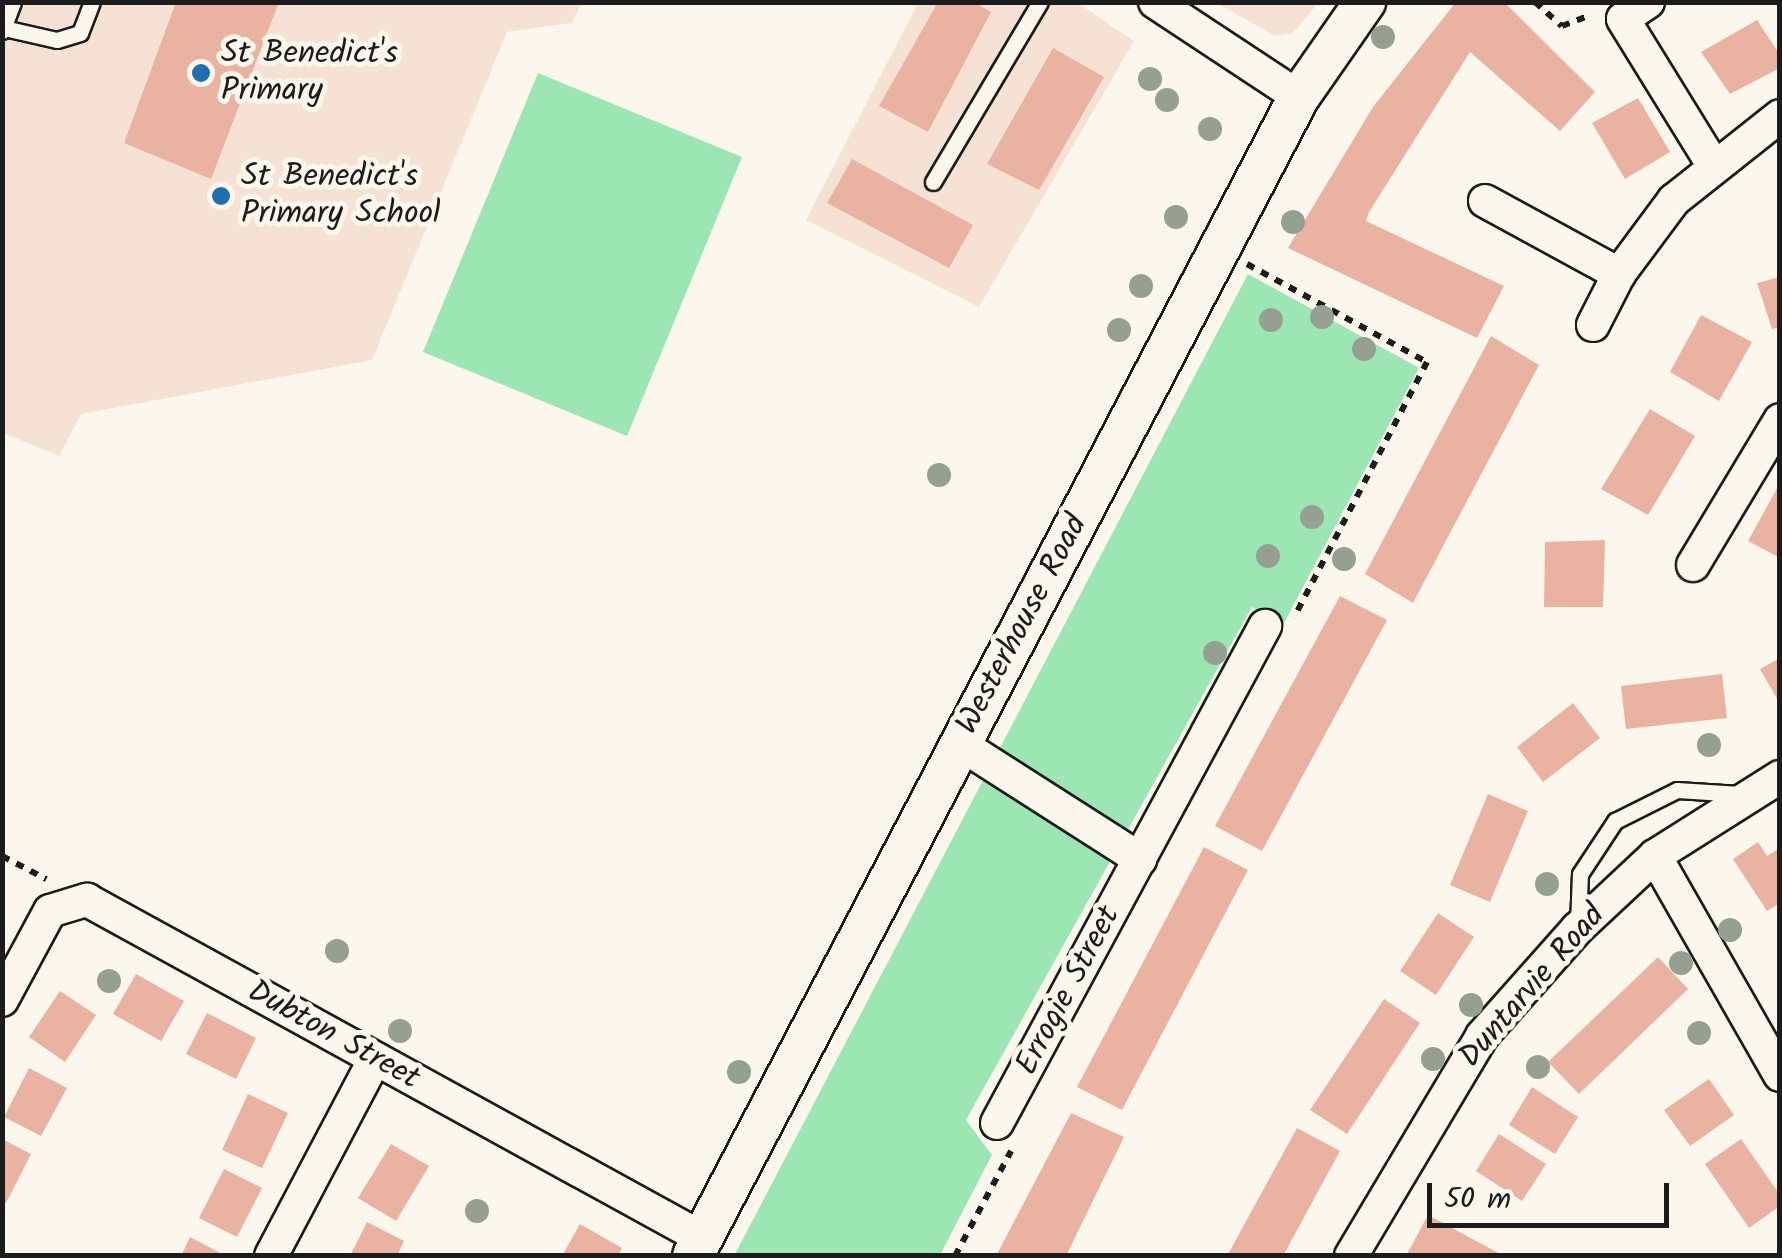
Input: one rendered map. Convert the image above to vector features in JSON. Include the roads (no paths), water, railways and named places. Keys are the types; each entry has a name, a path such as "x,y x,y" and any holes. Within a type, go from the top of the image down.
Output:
{"street":[{"path":"1155,2 1299,97"},
{"name":"Westerhouse Road","path":"697,1247 1299,97 1366,2"},
{"path":"1635,10 1712,165"},
{"path":"1594,325 1619,274 1674,200 1712,165 1780,116"},
{"path":"1485,201 1619,274"},
{"path":"1694,565 1780,420"},
{"name":"Errogie Street","path":"997,1122 1261,634"},
{"path":"960,744 1140,859"},
{"name":"Duntarvie Road","path":"1351,1256 1482,1036 1578,929 1655,856 1745,794 1780,777"},
{"path":"1655,856 1780,1075"},
{"name":"Dubton Street","path":"2,1000 50,911 87,900 375,1059 697,1247"},
{"path":"271,1256 375,1059"}],"lane":[{"path":"13,2 3,30 57,40 80,33 92,2"},
{"path":"933,182 1040,2"},
{"path":"1578,929 1580,874 1615,821 1678,790 1745,794"}],"place":[{"name":"St Benedict's Primary","path":"201,73"},
{"name":"St Benedict's Primary School","path":"221,196"}]}
